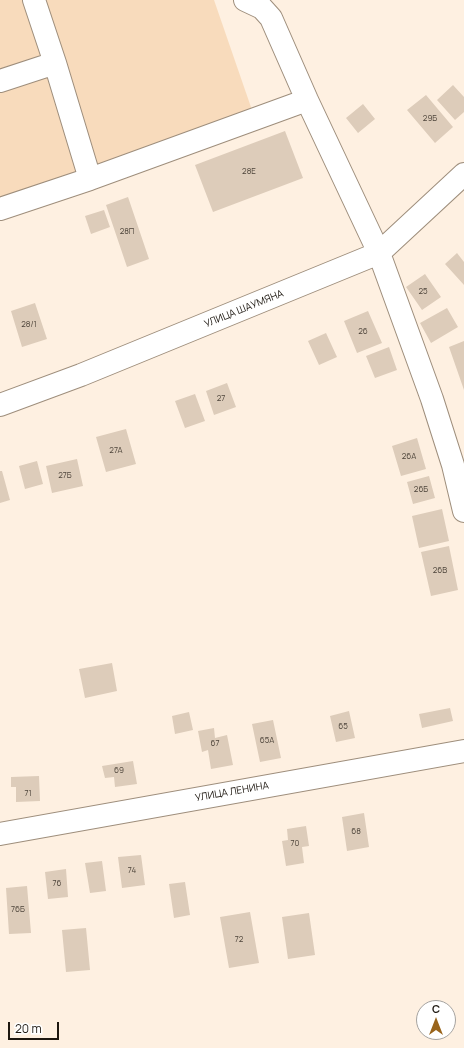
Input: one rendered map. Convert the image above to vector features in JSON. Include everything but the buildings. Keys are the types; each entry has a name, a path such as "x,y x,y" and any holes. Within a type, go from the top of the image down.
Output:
{"street":[{"path":"34,0 55,63 90,179"},
{"path":"245,0 262,8 271,18 307,100 379,253 432,399 453,465 464,511"},
{"path":"0,81 55,63"},
{"path":"0,209 90,179 307,100"},
{"name":"УЛИЦА ШАУМЯНА","path":"0,405 81,376 379,253 464,174"},
{"name":"УЛИЦА ЛЕНИНА","path":"0,834 464,751"}],"shaded area":[{"path":"0,0 214,0 253,113 0,199"}]}
